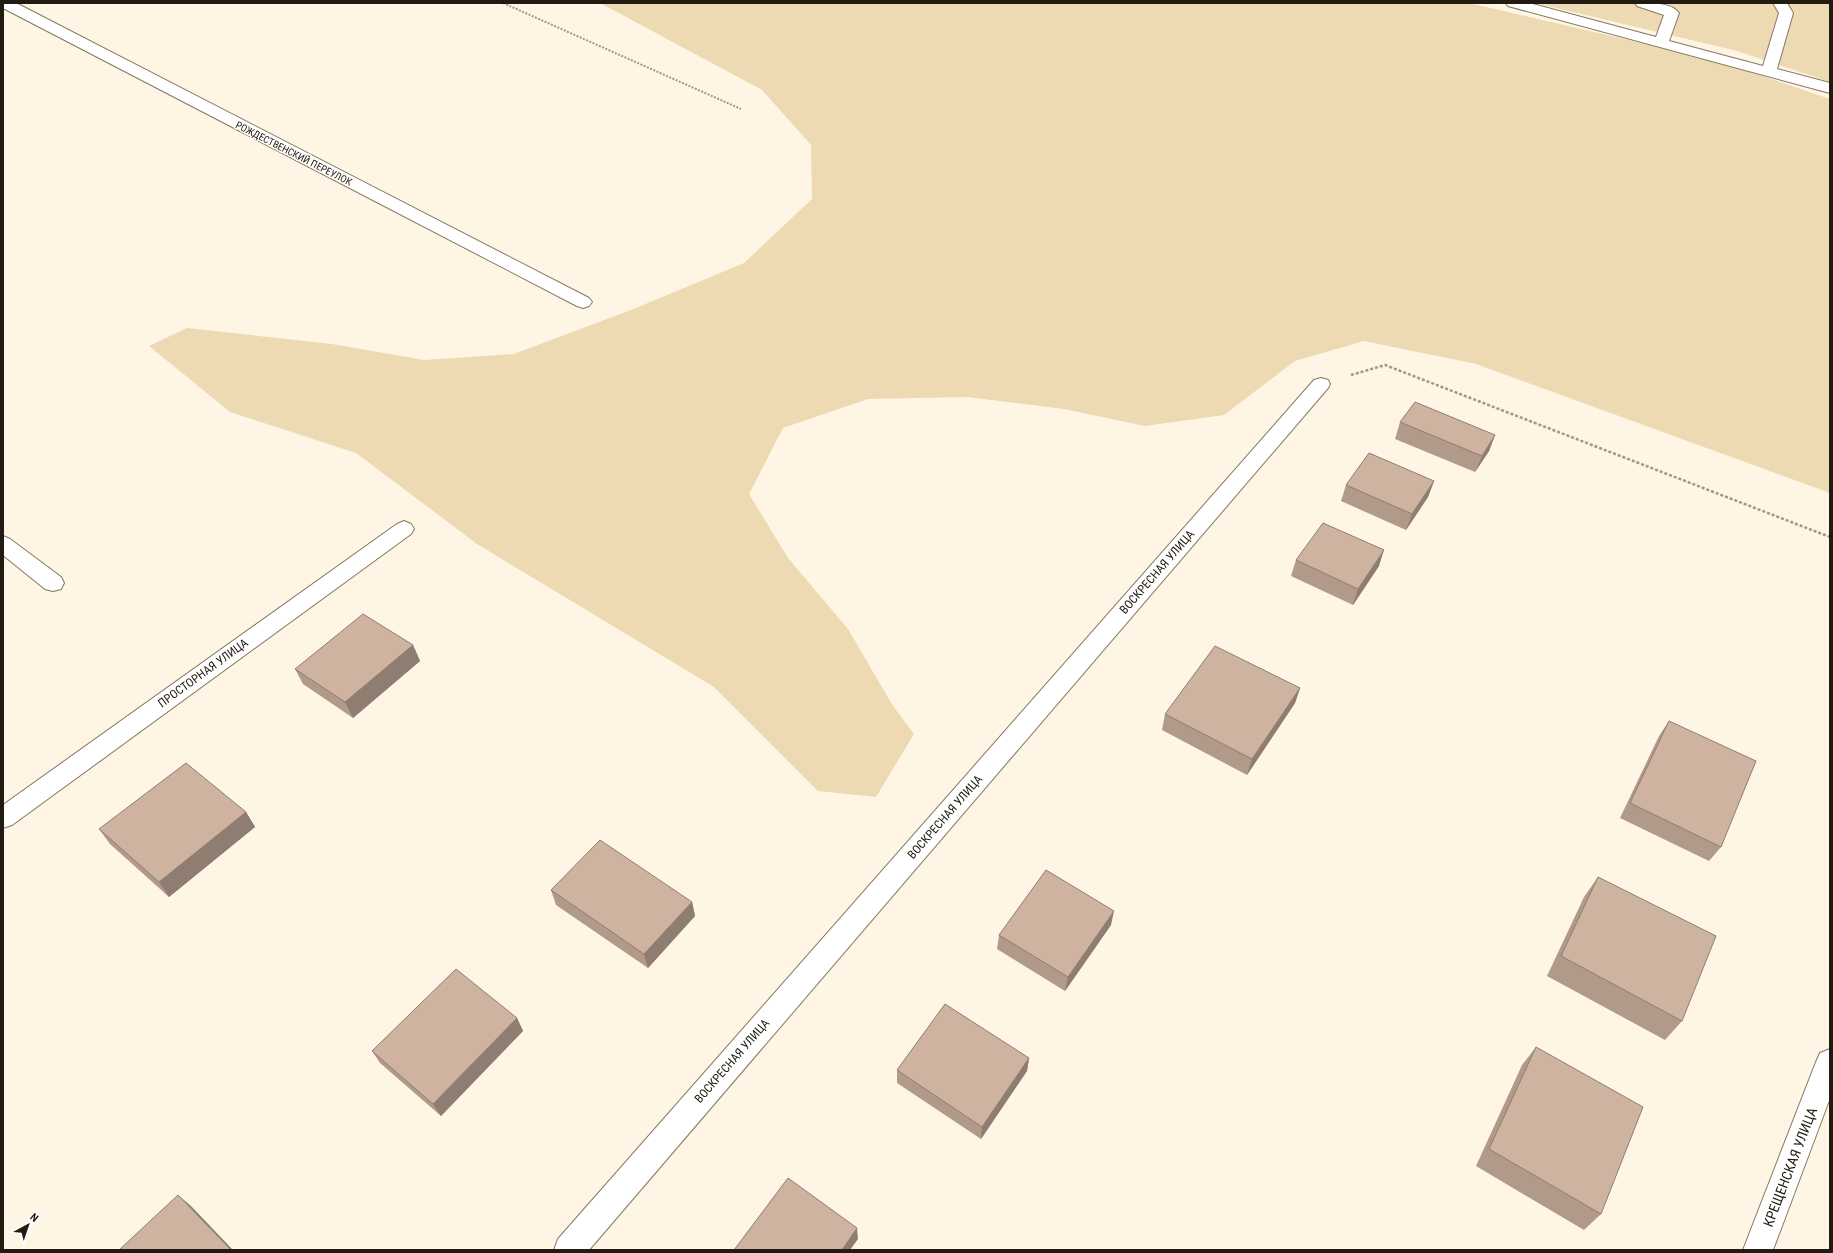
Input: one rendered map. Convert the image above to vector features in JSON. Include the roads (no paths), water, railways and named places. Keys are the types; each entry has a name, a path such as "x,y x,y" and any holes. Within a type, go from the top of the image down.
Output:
{"street":[{"name":"РОЖДЕСТВЕНСКИЙ ПЕРЕУЛОК","path":"5,3 583,302"},
{"path":"1513,3 1830,88"},
{"path":"1642,3 1672,8 1662,43"},
{"path":"1769,72 1786,13 1780,3"},
{"name":"ВОСКРЕСНАЯ УЛИЦА","path":"569,1250 1321,384"},
{"name":"ПРОСТОРНАЯ УЛИЦА","path":"3,818 404,529"},
{"path":"3,544 54,583"},
{"name":"КРЕЩЕНСКАЯ УЛИЦА","path":"1758,1250 1830,1062"}]}
